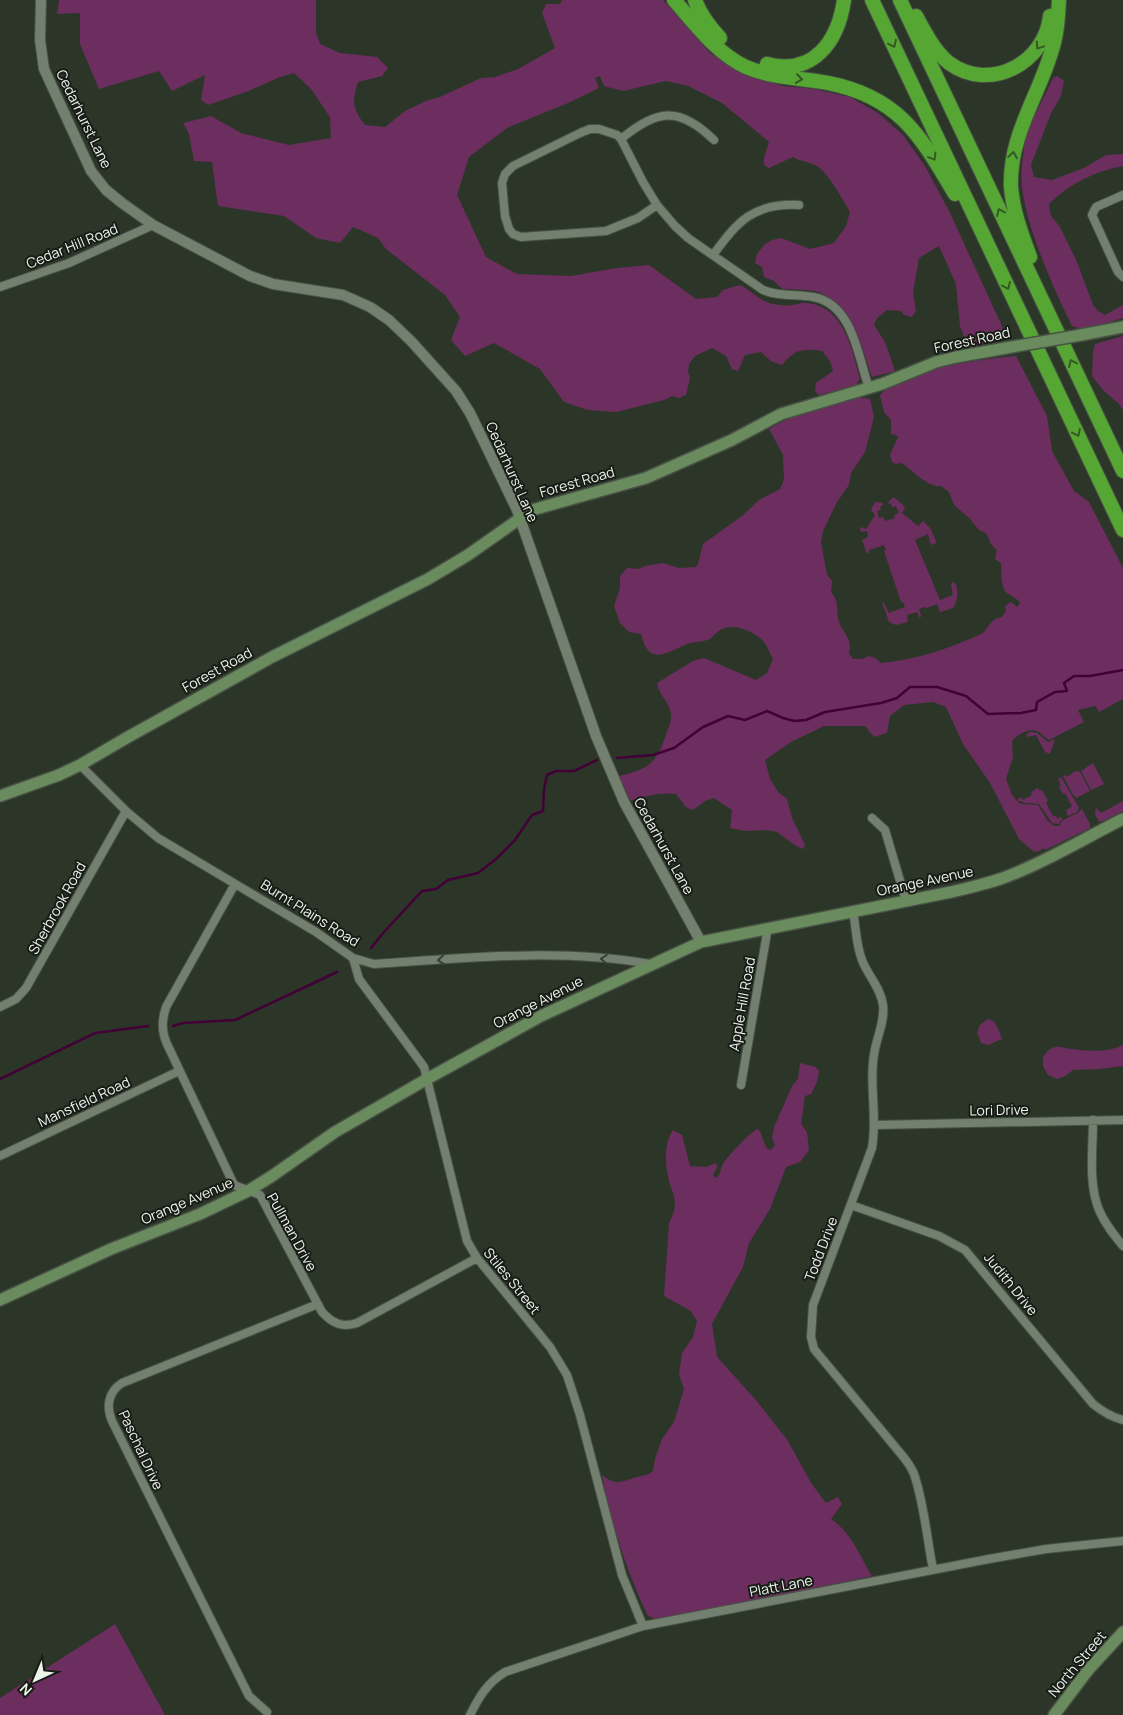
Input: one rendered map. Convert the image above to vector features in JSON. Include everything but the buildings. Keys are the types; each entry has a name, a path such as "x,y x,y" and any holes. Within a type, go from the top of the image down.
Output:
{"highway":[{"path":"674,0 721,51 746,66 760,72 848,88 872,98 897,114 917,133 928,149 998,265"},
{"path":"695,0 711,28 735,50 756,61 786,67 802,64 820,53 835,32 840,20 844,0"},
{"path":"872,0 1123,530"},
{"path":"900,0 1123,471"},
{"path":"906,0 933,44 945,59 966,72 988,75 1002,73 1015,68 1026,61 1037,50 1049,24 1049,0"},
{"path":"1051,320 1019,224 1012,197 1011,179 1014,151 1019,133 1053,48 1057,30 1059,0"}],"main road":[{"name":"Forest Road","path":"80,765 272,657 428,579 468,556 532,510 646,478 732,440 780,414 870,388 936,362 1123,327"},
{"path":"0,796 59,775 80,765"},
{"name":"Orange Avenue","path":"0,1300 111,1249 200,1214 248,1191 335,1132 427,1079 542,1016 701,942 768,927 906,901 1001,879 1123,819"},
{"name":"North Street","path":"1054,1715 1090,1669 1123,1632"}],"street":[{"name":"Cedarhurst Lane","path":"41,0 40,40 44,69 91,171 106,190 153,225 250,276 273,284 343,295 370,307 389,320 440,370 456,391 470,413 513,499 589,718 624,802 701,942"},
{"path":"621,139 651,118 671,116 694,122 714,140"},
{"path":"658,205 638,218 597,232 521,237 514,234 508,227 502,183 505,174 513,166 580,133 590,130 604,130 615,133 621,139 643,182 658,205 680,231 766,292 813,297 833,306 851,330 870,388"},
{"path":"1123,195 1096,208 1092,215 1118,272 1123,277"},
{"path":"713,255 736,226 751,213 761,208 799,205"},
{"name":"Cedar Hill Road","path":"0,287 69,264 153,225"},
{"name":"Burnt Plains Road","path":"80,765 126,811 171,846 316,932 353,958 374,964 523,955 632,961 652,965"},
{"name":"Sherbrook Road","path":"0,1007 16,998 26,988 126,811"},
{"path":"872,818 885,830 906,901"},
{"name":"Pullman Drive","path":"235,884 166,1007 162,1023 164,1036 179,1071 234,1185 260,1195 318,1304 326,1316 341,1325 352,1325 477,1258"},
{"name":"Todd Drive","path":"853,911 861,958 878,988 884,1005 884,1013 874,1052 875,1125 872,1148 813,1305 812,1343 819,1355 902,1454 911,1468 922,1506 933,1569"},
{"name":"Apple Hill Road","path":"741,1085 768,927"},
{"name":"Stiles Street","path":"353,958 359,979 424,1067 467,1242 477,1258 550,1347 567,1375 580,1415 622,1575 643,1626"},
{"name":"Mansfield Road","path":"0,1156 179,1071"},
{"path":"1093,1120 1093,1178 1095,1194 1099,1210 1111,1232 1123,1246"},
{"name":"Lori Drive","path":"875,1125 1123,1120"},
{"name":"Judith Drive","path":"851,1205 939,1236 965,1250 1093,1404 1108,1415 1123,1420"},
{"name":"Paschal Drive","path":"267,1712 249,1696 197,1595 112,1421 109,1412 109,1401 115,1389 122,1383 318,1304"},
{"name":"Platt Lane","path":"470,1715 483,1691 505,1672 643,1626 933,1569 1046,1549 1123,1541"}],"shaded area":[{"path":"59,0 316,0 316,33 320,44 340,53 377,57 388,68 382,76 358,82 354,100 355,109 365,125 385,127 405,111 426,101 440,97 481,78 495,77 518,69 555,48 542,13 546,4 560,4 562,0 663,0 710,53 744,74 783,86 814,89 850,97 878,113 903,135 925,166 950,213 1007,337 968,348 960,326 956,284 939,246 919,258 913,292 916,311 912,317 904,315 901,311 887,310 877,318 874,325 885,342 895,371 872,377 855,329 841,308 821,293 808,290 782,289 774,281 764,277 762,267 755,263 757,254 764,245 772,240 781,238 810,249 834,243 846,226 850,212 836,188 822,170 816,165 793,157 769,168 764,165 769,142 722,103 688,86 666,81 623,91 604,86 600,76 595,78 599,88 507,128 469,157 457,195 486,257 517,274 571,276 649,265 696,299 717,297 723,290 740,285 764,301 773,304 794,305 805,303 820,306 830,312 844,331 854,355 860,379 856,385 819,395 815,391 816,383 833,371 830,361 822,351 799,351 782,365 771,361 761,352 745,355 738,371 732,369 726,356 712,348 695,356 689,364 688,372 690,378 686,395 679,398 672,396 664,400 616,412 588,410 564,402 540,369 494,343 465,356 451,340 460,317 445,295 386,249 378,238 353,227 340,243 316,238 284,216 218,206 212,162 194,161 189,134 183,123 211,116 241,133 289,145 331,138 330,117 311,89 294,73 208,105 201,100 205,75 172,91 159,71 99,89 80,44 80,13 57,14"},
{"path":"1057,76 1064,81 1061,96 1051,113 1031,165 1034,177 1052,180 1084,168 1106,155 1123,154 1123,166 1102,171 1083,179 1065,190 1049,204 1051,216 1060,227 1077,262 1093,305 1105,315 1123,305 1123,318 1085,330 1072,326 1057,295 1031,227 1022,188 1021,177 1026,139 1032,121 1053,78"},
{"path":"1123,336 1123,410 1092,376 1095,344"},
{"path":"1016,356 1047,416 1052,451 1074,491 1089,502 1123,568 1123,699 1099,712 1095,706 1078,710 1084,722 1049,740 1039,732 1032,730 1017,736 1012,741 1013,757 1006,779 1012,795 1018,802 1021,804 1038,805 1047,820 1054,826 1059,826 1063,820 1082,809 1090,824 1090,828 1045,850 1044,848 1037,852 1033,851 1019,839 990,783 963,744 946,707 933,702 904,705 890,716 887,733 874,737 865,726 824,726 791,742 765,760 770,779 779,793 787,799 792,818 805,845 803,849 777,832 767,830 745,831 730,828 732,810 714,798 705,801 693,810 686,807 676,794 659,794 630,801 619,776 638,770 651,763 663,743 671,721 670,710 657,683 693,661 704,658 756,680 767,673 773,659 760,638 750,632 733,627 720,630 710,639 687,644 659,655 653,654 648,651 641,634 629,632 620,623 614,606 620,588 620,576 627,568 639,569 663,563 679,568 696,567 703,544 742,516 759,500 780,489 784,480 783,455 769,429 793,416 856,397 870,399 874,417 865,452 851,473 849,485 837,502 823,531 821,542 827,575 832,581 831,592 836,602 838,619 848,639 849,653 853,659 862,659 869,656 881,663 931,653 983,633 994,620 1002,617 1006,611 1005,606 1011,602 1017,607 1020,603 1007,593 1003,587 1001,563 995,559 997,550 991,544 986,533 979,530 954,505 949,492 941,486 936,486 920,478 902,463 896,464 892,462 890,455 898,437 891,434 891,420 884,412 880,395 907,378 925,372 964,363"},
{"path":"894,497 905,507 902,513 918,526 923,521 930,528 936,541 936,543 931,545 928,534 915,540 940,600 953,595 951,584 953,582 956,584 957,593 953,608 940,612 937,604 925,607 919,609 920,619 917,612 907,615 908,622 896,625 889,622 882,602 889,613 905,607 903,602 901,602 884,551 886,550 884,545 869,550 867,554 862,540 868,537 867,531 861,532 860,528 866,529 875,515 871,510 875,502 883,503 880,506 881,510 877,511 879,518 883,517 885,521 895,518 894,515 899,513 896,506 892,507 891,503 889,504 888,502"},
{"path":"1031,732 1037,733 1048,742 1055,739 1050,754 1045,752 1036,735 1028,737 1026,734"},
{"path":"1093,763 1104,784 1091,790 1081,771"},
{"path":"1075,771 1080,772 1090,791 1076,798 1063,776 1067,777"},
{"path":"1061,777 1079,808 1077,812 1068,816 1066,811 1072,806 1065,793 1063,794 1059,787 1061,785 1058,779"},
{"path":"1038,788 1040,791 1042,790 1048,801 1046,803 1053,816 1056,816 1057,819 1061,817 1062,819 1059,824 1052,823 1039,804 1025,803 1017,800 1021,797 1023,800 1032,795 1031,792"},
{"path":"1123,801 1123,811 1101,822 1098,820 1095,814 1096,808 1101,813"},
{"path":"988,1019 996,1024 1002,1039 988,1045 981,1043 977,1032 980,1025"},
{"path":"1123,1045 1123,1066 1073,1070 1057,1079 1048,1075 1043,1066 1043,1057 1054,1047 1098,1051 1117,1048"},
{"path":"800,1063 816,1067 819,1071 817,1082 811,1094 805,1096 801,1124 807,1132 809,1150 800,1162 786,1167 770,1209 749,1243 743,1267 712,1324 717,1357 756,1400 788,1441 811,1483 826,1503 838,1497 842,1504 831,1519 850,1538 872,1576 661,1621 648,1616 634,1583 620,1547 602,1475 607,1479 619,1482 646,1475 653,1471 662,1439 674,1422 684,1389 679,1374 682,1353 693,1337 697,1321 691,1311 664,1296 669,1223 675,1204 667,1170 666,1149 673,1130 682,1135 690,1166 707,1167 715,1163 718,1166 713,1175 716,1178 729,1156 754,1131 758,1129 769,1150 772,1149 775,1145 772,1138 774,1127 792,1086 798,1079"},
{"path":"115,1624 165,1715 0,1715 0,1698"}],"waterway":[{"path":"617,758 653,755 674,748 703,727 728,716 745,720 767,711 794,721 806,720 825,712 881,703 897,698 910,687 937,687 966,696 988,714 1021,713 1036,710 1037,702 1055,692 1067,691 1064,683 1074,676 1090,676 1123,670"},
{"path":"371,948 422,891 436,889 448,880 478,873 496,859 515,840 532,815 543,811 547,775 556,771 574,771 597,760"},
{"path":"173,1026 183,1023 235,1020 337,972"},
{"path":"0,1079 95,1033 148,1026"}]}
